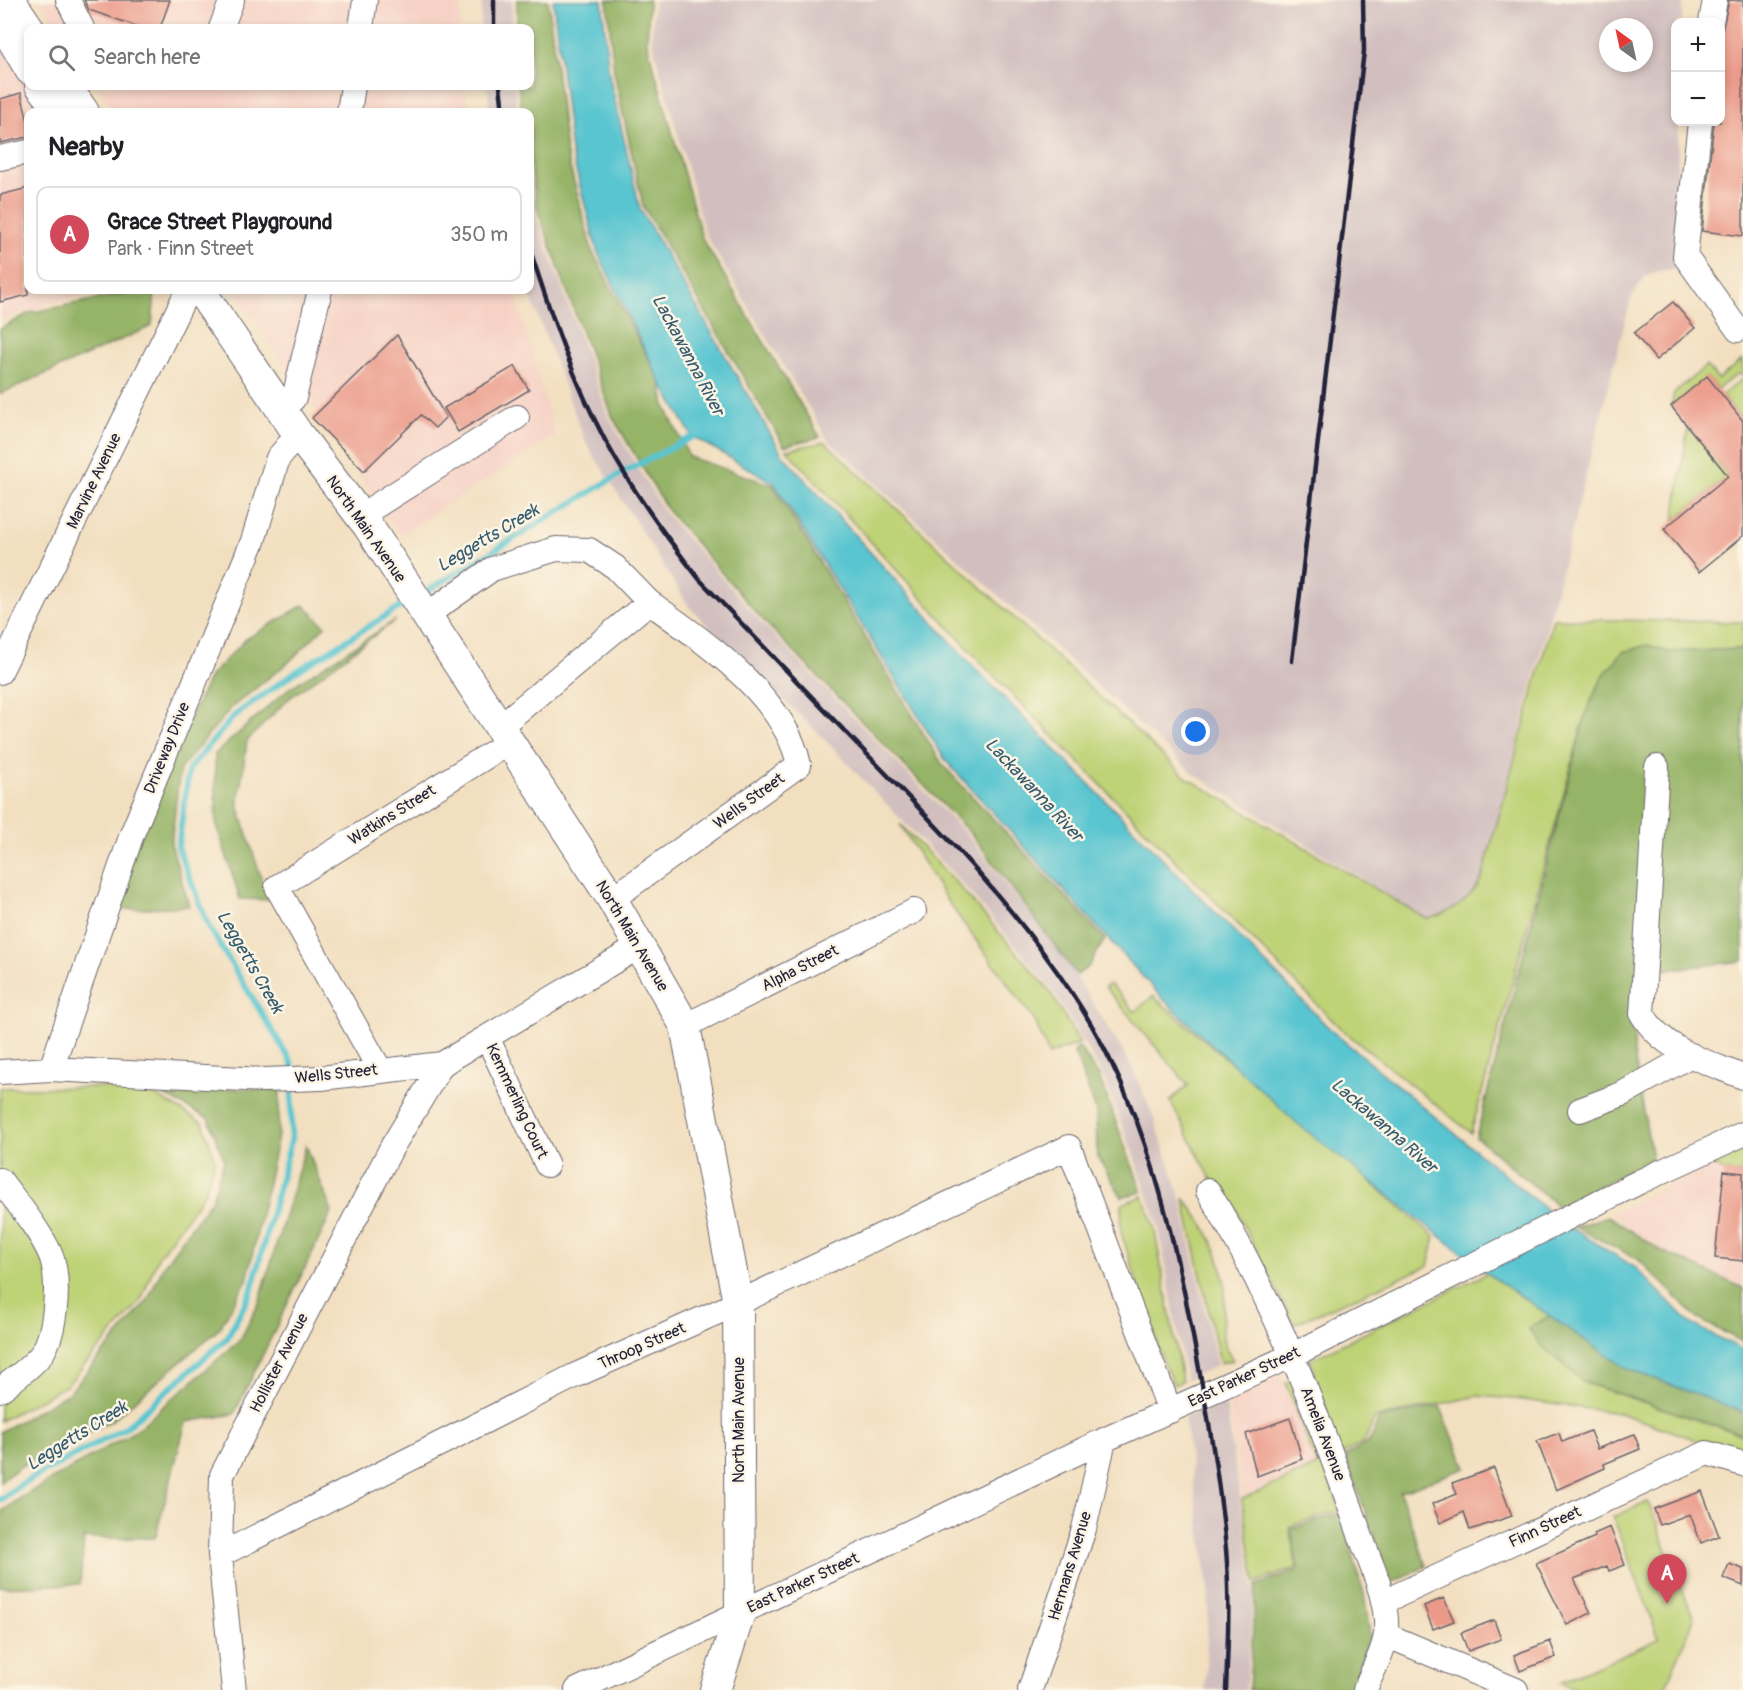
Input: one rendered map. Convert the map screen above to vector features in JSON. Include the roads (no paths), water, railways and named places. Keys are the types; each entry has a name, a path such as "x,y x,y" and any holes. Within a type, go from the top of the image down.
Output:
{"main road":[{"path":"10,0 21,54"},
{"name":"North Main Avenue","path":"203,294 290,422 360,516 395,568 612,899 685,1026 738,1303 740,1613 715,1690"}],"street":[{"path":"68,0 80,24"},
{"path":"223,24 232,0"},
{"path":"362,24 365,0"},
{"path":"1712,18 1715,0"},
{"path":"0,25 21,54"},
{"path":"48,90 74,99"},
{"path":"350,108 352,90"},
{"path":"1700,126 1685,256 1738,330"},
{"path":"0,158 24,153"},
{"name":"Marvine Avenue","path":"0,672 186,294"},
{"name":"Driveway Drive","path":"51,1069 132,834 253,541 290,422 319,294"},
{"path":"360,516 517,417"},
{"path":"424,613 492,569 556,549 590,550 615,567 649,602"},
{"name":"Wells Street","path":"612,899 799,765 795,745 784,723 741,674 649,602"},
{"name":"Watkins Street","path":"380,1070 277,887 503,736 649,602"},
{"path":"1657,767 1642,1014 1651,1030 1668,1045 1743,1077"},
{"name":"Alpha Street","path":"685,1026 914,911"},
{"name":"Wells Street","path":"0,1072 51,1069 264,1080 321,1078 442,1064 640,946"},
{"name":"Kemmerling Court","path":"487,1037 547,1166"},
{"path":"1580,1110 1622,1094 1691,1056"},
{"name":"Hollister Avenue","path":"234,1690 220,1555 222,1475 392,1147 442,1064"},
{"name":"East Parker Street","path":"577,1690 1104,1440 1293,1355 1639,1182 1743,1134"},
{"name":"Throop Street","path":"220,1555 574,1376 738,1303 1069,1147 1170,1411"},
{"path":"0,1180 35,1230 53,1261 54,1283 54,1323 40,1356 0,1390"},
{"name":"Amelia Avenue","path":"1208,1191 1240,1244 1293,1355 1338,1473 1383,1602 1386,1635 1365,1690"},
{"name":"Hermans Avenue","path":"1030,1690 1084,1529 1104,1440"},
{"name":"Finn Street","path":"1383,1602 1707,1453 1743,1464"},
{"path":"1386,1635 1516,1690"}],"water":[{"name":"Lackawanna River","path":"553,0 602,0 609,75 640,209 782,454 970,663 1332,1031 1560,1221 1636,1268 1690,1323 1743,1350 1743,1412 1626,1368 1487,1273 1298,1124 1165,1001 946,761 774,483 692,436 661,383 597,251 571,151"}],"waterway":[{"name":"Leggetts Creek","path":"422,594 622,473 698,434"},
{"name":"Leggetts Creek","path":"292,1075 292,1063 209,927 178,848 189,769 234,716 294,673 408,602"},
{"name":"Leggetts Creek","path":"0,1500 20,1485 125,1428 227,1338 251,1292 291,1141 292,1086"}],"railway":[{"path":"494,0 494,24"},
{"path":"1292,661 1364,51 1363,0"},
{"path":"500,90 503,108"},
{"path":"534,262 563,346 593,417 626,477 662,530 700,580 920,810 1001,899 1073,995 1098,1036 1119,1078 1137,1122 1166,1213 1187,1305 1205,1401 1226,1549 1228,1601 1226,1690"}],"place":[{"name":"Grace Street Playground","path":"1667,1604"}]}
